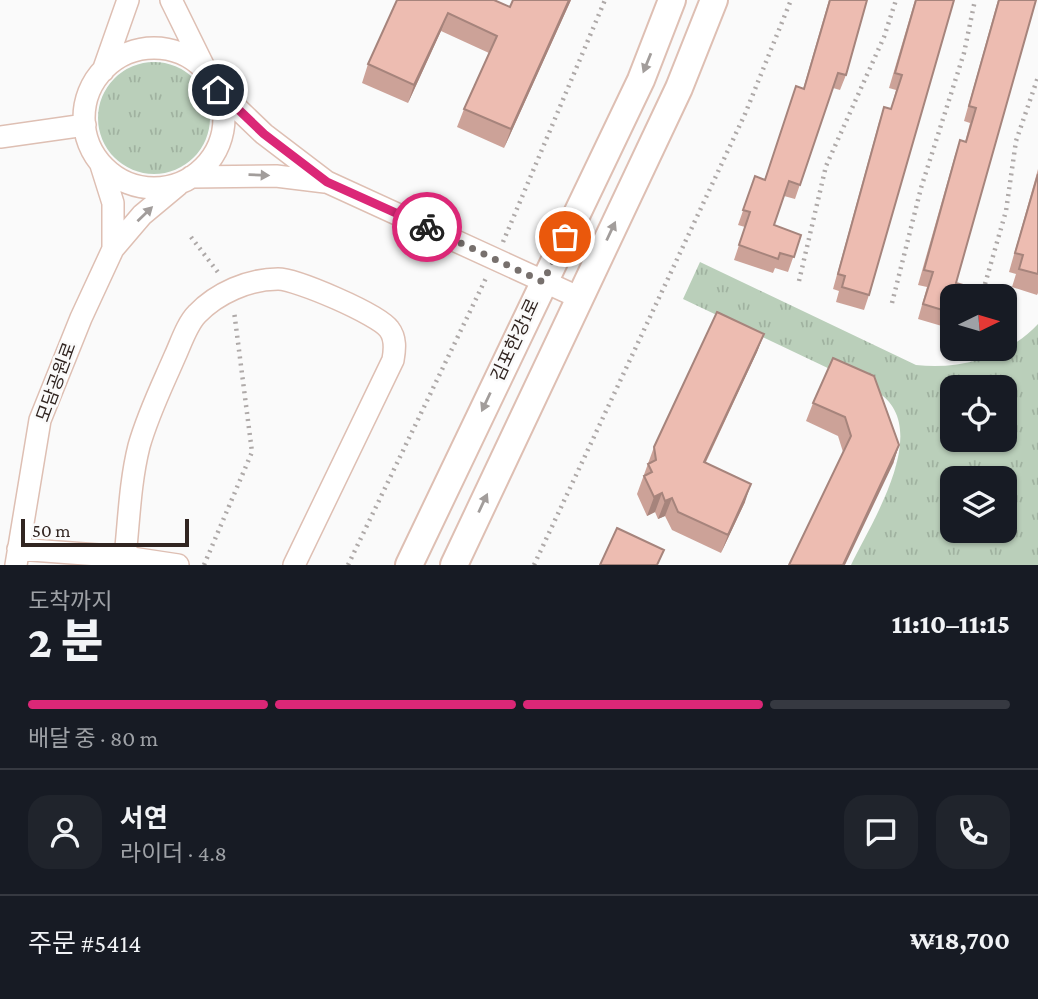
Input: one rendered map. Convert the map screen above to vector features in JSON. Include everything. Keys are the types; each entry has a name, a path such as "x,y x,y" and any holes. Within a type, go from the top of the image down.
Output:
{"street":[{"path":"113,249 113,203 100,163 89,144 85,106 102,71 128,0"},
{"path":"171,0 205,70 218,90 264,134 327,182 580,298"},
{"name":"김포한강1로","path":"409,565 640,80 672,0"},
{"path":"454,565 679,88 714,0"},
{"path":"102,71 121,57 142,49 165,49 187,56 205,70"},
{"path":"113,249 142,215 214,154 223,133 224,111 218,90"},
{"path":"0,137 85,125"},
{"path":"100,163 117,178 138,186 160,188 186,180 276,176 327,182"},
{"name":"모담공원로","path":"17,557 40,420 71,341 113,249"},
{"path":"125,557 132,485 149,415 194,316 211,300 257,281 297,281 375,318 389,329 396,345 393,360 294,565"},
{"path":"17,557 125,557 178,565"}],"path":[{"path":"348,565 496,259 605,0"},
{"path":"534,565 745,114 791,0"},
{"path":"799,281 826,166 884,37 896,0"},
{"path":"892,303 921,188 964,53 975,0"},
{"path":"985,284 1006,211 1018,132 1038,77"},
{"path":"191,237 232,290 252,452 204,565"}],"green space":[{"path":"154,62 175,66 194,78 206,97 210,118 206,139 194,158 175,170 154,174 133,170 114,158 102,139 98,118 102,97 114,78 133,66"},
{"path":"700,262 916,365 1017,361 1017,341 1038,324 1038,565 851,565 884,499 900,449 900,426 892,405 874,390 683,299"}],"building":[{"path":"397,0 494,0 510,7 513,0 569,0 511,129 464,109 497,36 448,13 414,85 368,64"},
{"path":"830,0 867,0 846,75 838,73 800,185 789,181 774,225 801,235 794,257 780,253 778,259 739,245 750,212 743,210 755,176 765,180 796,86 804,89"},
{"path":"916,0 954,0 869,295 842,287 845,276 838,274 884,107 891,109 902,75 895,73"},
{"path":"999,0 1036,0 956,283 960,284 940,284 940,309 923,304 933,272 924,270 960,140 966,142 976,108 969,106"},
{"path":"1038,174 1038,274 1019,269 1023,255 1015,253"},
{"path":"717,312 764,334 704,462 751,484 728,535 678,512 672,498 665,501 662,493 654,497 644,476 652,472 648,464 656,460 654,447"},
{"path":"833,358 874,376 899,445 843,565 789,565 851,436 845,417 813,403"},
{"path":"617,528 664,550 657,565 600,565"}],"way so far":[{"path":"427,227 543,282 565,237"}],"route":[{"path":"218,90 264,134 327,182 427,227"}]}
